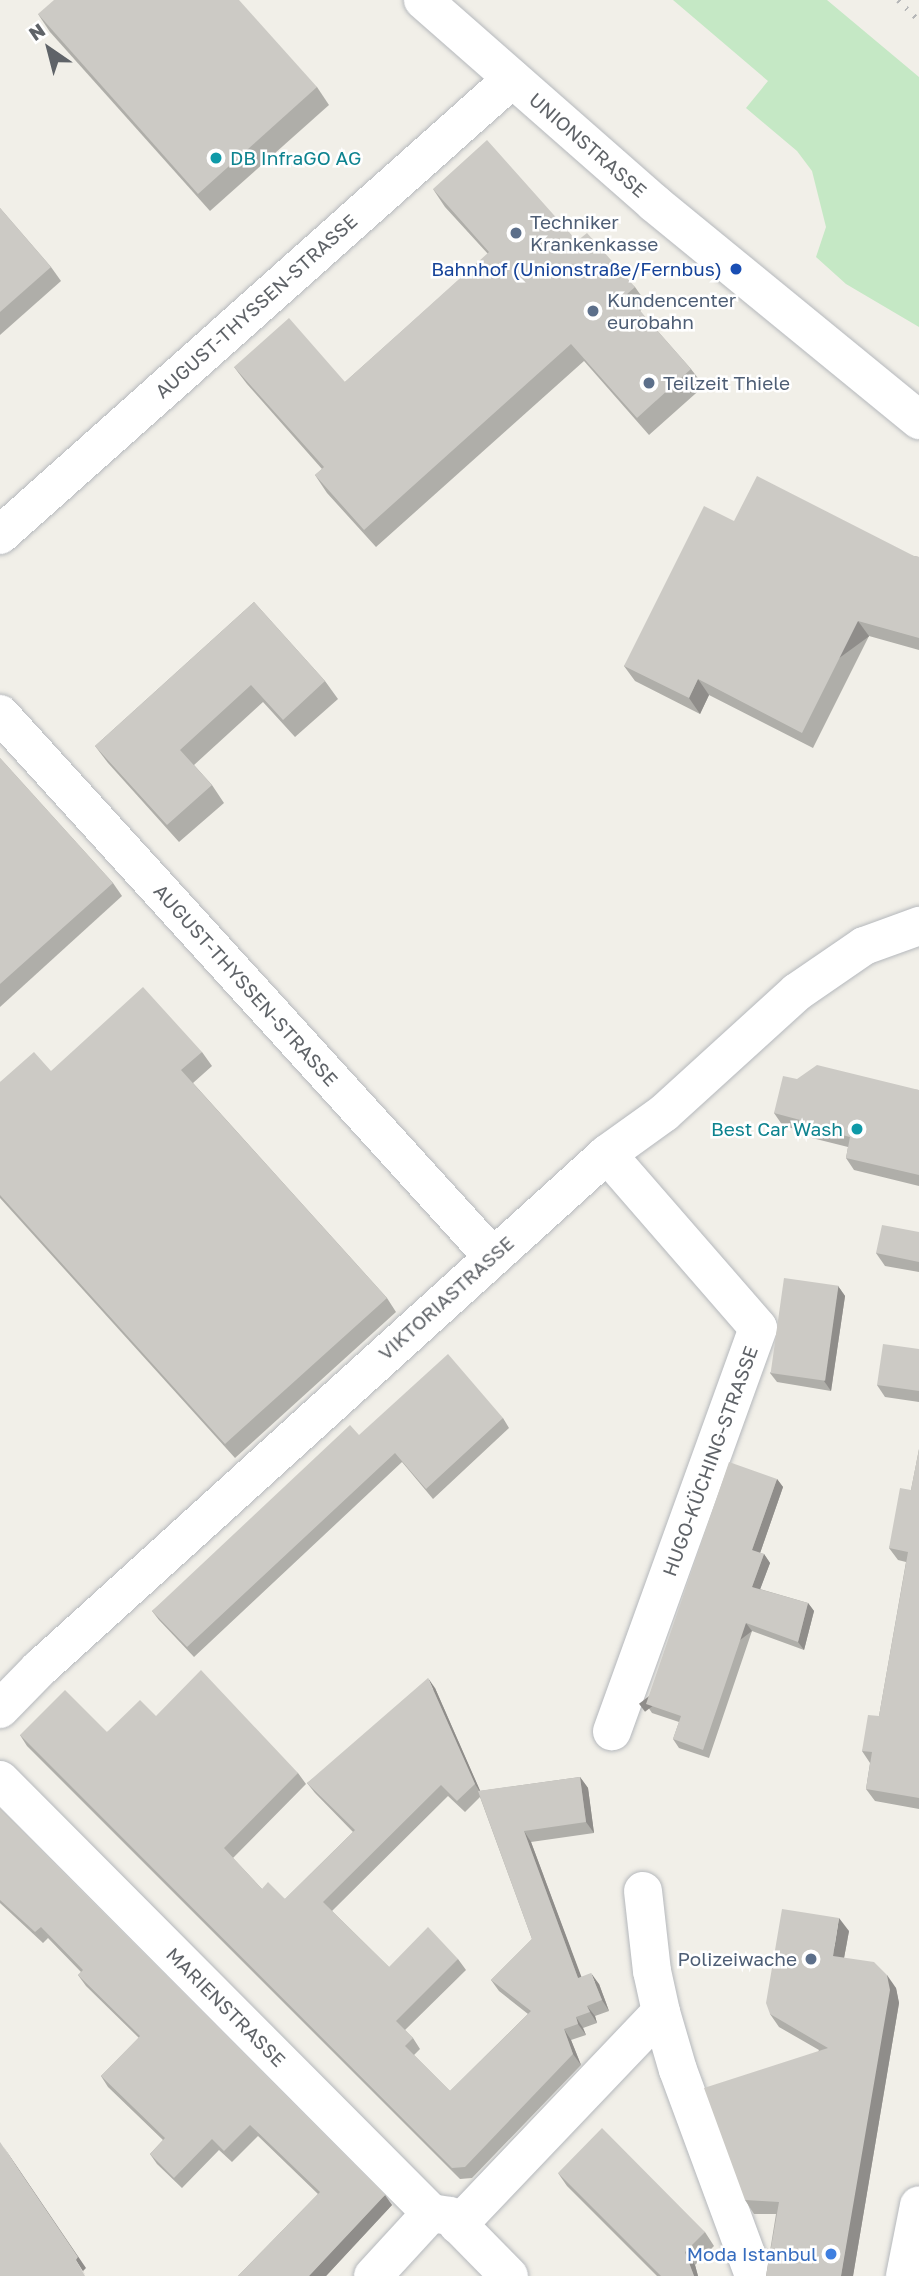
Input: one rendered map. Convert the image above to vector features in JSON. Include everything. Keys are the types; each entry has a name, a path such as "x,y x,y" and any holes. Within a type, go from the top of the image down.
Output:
{"street":[{"name":"UNIONSTRASSE","path":"423,0 654,203 919,420"},
{"name":"AUGUST-THYSSEN-STRASSE","path":"0,535 512,79"},
{"name":"AUGUST-THYSSEN-STRASSE","path":"0,714 492,1256"},
{"name":"VIKTORIASTRASSE","path":"0,1709 38,1669 492,1256 607,1154 664,1113 797,992 864,946 919,926"},
{"name":"HUGO-KÜCHING-STRASSE","path":"607,1154 758,1328 612,1731"},
{"name":"MARIENSTRASSE","path":"0,1780 444,2219 509,2276"},
{"path":"643,1891 652,1971 661,2012 678,2070 754,2276"},
{"path":"373,2276 444,2219 661,2012"},
{"path":"905,2276 919,2205"}],"green space":[{"path":"673,0 827,0 919,77 919,327 846,284 816,257 826,227 812,171 797,151 746,108 768,81"}],"building":[{"name":"DB InfraGO AG","path":"54,0 239,0 317,87 198,194 38,14"},
{"path":"487,140 577,241 587,233 635,287 626,295 691,369 637,418 571,344 364,530 315,475 324,467 234,367 289,318 345,382 489,252 433,189"},
{"path":"0,208 51,267 0,312"},
{"path":"757,476 919,557 919,638 858,621 802,733 698,679 689,698 624,666 704,506 734,521"},
{"path":"254,602 325,681 283,720 251,685 180,750 212,785 167,825 95,746"},
{"path":"0,758 113,883 0,984"},
{"path":"143,987 202,1052 181,1070 387,1298 225,1444 0,1195 0,1082 34,1052 51,1071"},
{"name":"Best Car Wash","path":"817,1065 919,1090 919,1175 846,1158 850,1137 803,1125 800,1120 774,1113 783,1076 797,1079"},
{"path":"882,1225 919,1232 919,1262 876,1253"},
{"path":"784,1278 838,1286 825,1381 771,1373"},
{"path":"883,1344 919,1349 919,1391 877,1385"},
{"path":"448,1354 503,1418 426,1489 395,1453 187,1647 152,1611 350,1425 359,1435"},
{"path":"919,1449 919,1798 866,1789 872,1752 862,1751 868,1715 879,1716 908,1552 889,1548 900,1488 911,1490"},
{"path":"729,1462 777,1479 752,1550 764,1554 752,1587 808,1603 798,1642 746,1623 703,1750 673,1739 681,1716 646,1704"},
{"path":"201,1670 298,1773 224,1848 262,1889 268,1882 285,1899 355,1830 307,1783 428,1678 475,1784 457,1801 441,1785 323,1902 389,1967 428,1927 458,1959 396,2021 413,2038 405,2046 450,2091 531,2011 491,1980 532,1939 478,1791 580,1777 586,1822 524,1831 578,1978 591,1973 602,2000 587,2006 590,2012 576,2017 578,2024 564,2029 573,2054 465,2167 452,2168 20,1735 65,1690 107,1732 140,1700 156,1716"},
{"path":"0,1809 385,2195 309,2276 238,2276 320,2192 250,2125 224,2151 212,2139 174,2178 150,2154 165,2138 101,2076 140,2036 78,1975 83,1970 41,1927 35,1932 0,1900"},
{"path":"782,1909 839,1918 833,1956 874,1962 887,1975 890,1990 841,2276 766,2276 779,2202 745,2200 704,2088 828,2048 770,2014 766,2003"},
{"path":"602,2128 705,2232 685,2252 694,2276 661,2276 558,2173"},
{"path":"0,2142 78,2257 76,2260 85,2276 0,2276"}],"railway":[{"path":"898,0 919,20"}],"place":[{"name":"DB InfraGO AG","path":"216,158"},
{"name":"Techniker Krankenkasse","path":"516,233"},
{"name":"Bahnhof (Unionstraße/Fernbus)","path":"736,269"},
{"name":"Kundencenter eurobahn","path":"593,311"},
{"name":"Teilzeit Thiele","path":"649,383"},
{"name":"Best Car Wash","path":"857,1129"},
{"name":"Polizeiwache","path":"811,1959"},
{"name":"Moda Istanbul","path":"831,2254"}]}
